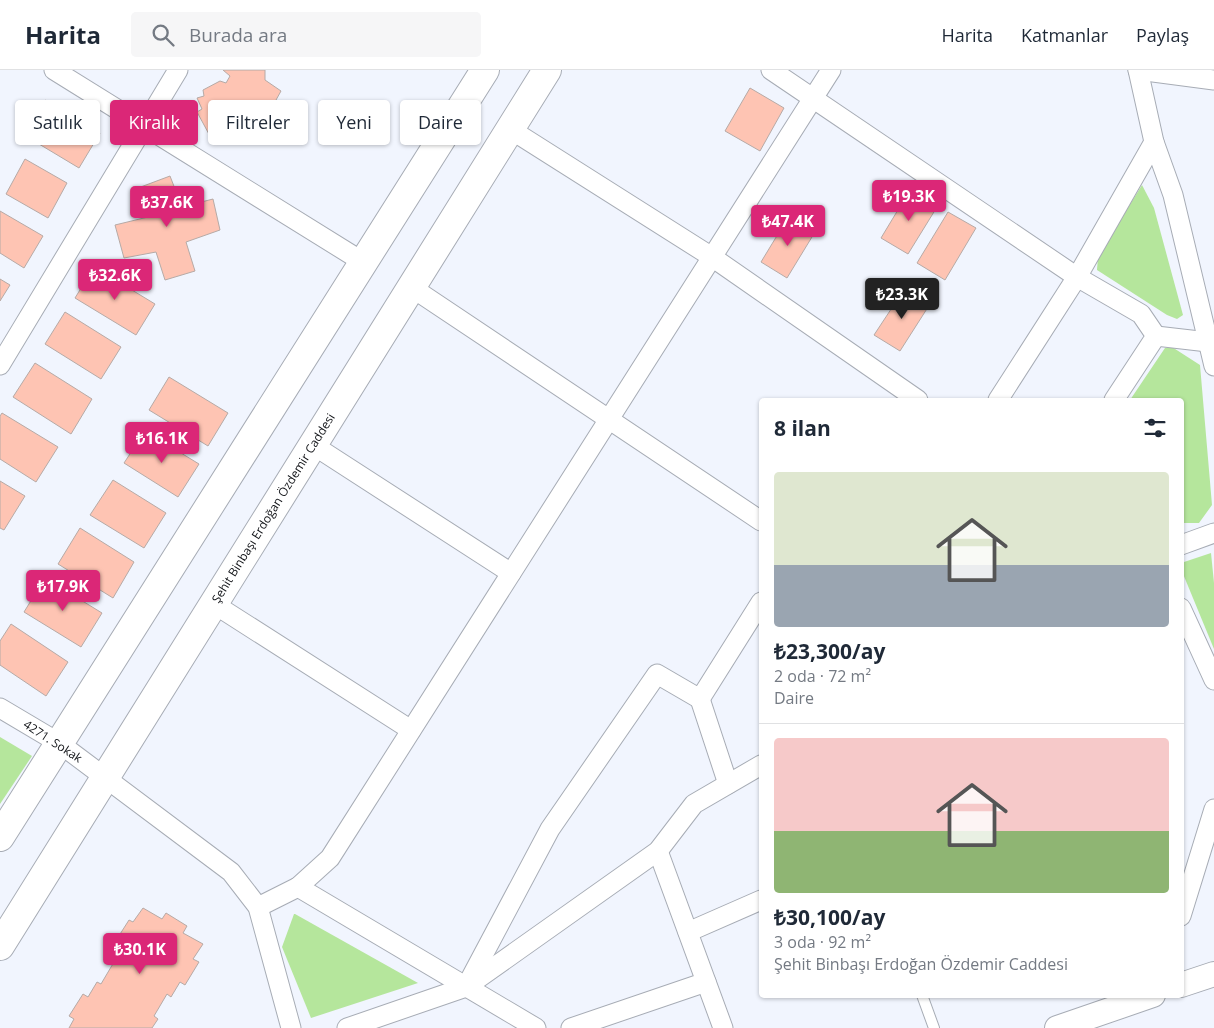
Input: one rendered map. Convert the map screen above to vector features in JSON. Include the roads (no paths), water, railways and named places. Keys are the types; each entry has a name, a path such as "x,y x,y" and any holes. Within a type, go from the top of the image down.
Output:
{"main road":[{"path":"0,837 485,70"},
{"name":"Şehit Binbaşı Erdoğan Özdemir Caddesi","path":"0,946 547,70"}],"street":[{"path":"54,70 110,104"},
{"path":"159,100 178,70"},
{"path":"771,70 814,97 1078,276 1141,314 1156,336 1208,342"},
{"path":"291,1028 258,907 298,887 330,858 831,70"},
{"path":"1214,80 1138,70 1154,142 1173,195 1214,366"},
{"path":"510,129 712,257 915,398"},
{"path":"999,398 1078,276 1154,142"},
{"path":"0,364 132,145"},
{"path":"176,145 364,262"},
{"path":"411,286 759,520"},
{"path":"1115,398 1156,336"},
{"path":"313,445 511,573"},
{"path":"1184,544 1214,533"},
{"path":"214,604 412,730"},
{"path":"700,699 759,605"},
{"path":"1184,615 1214,680"},
{"path":"466,986 550,829 657,674 700,699 728,784"},
{"name":"4271. Sokak","path":"0,708 59,743 230,872 258,907"},
{"path":"347,1028 466,986 658,851 694,804 759,766"},
{"path":"1184,906 1214,809"},
{"path":"658,851 723,1028"},
{"path":"298,887 536,1028"},
{"path":"688,932 759,901"},
{"path":"1184,984 1214,974"},
{"path":"571,1028 706,982"},
{"path":"1057,1028 1097,1021 1127,999"}],"lane":[{"path":"923,998 934,1028"}]}
